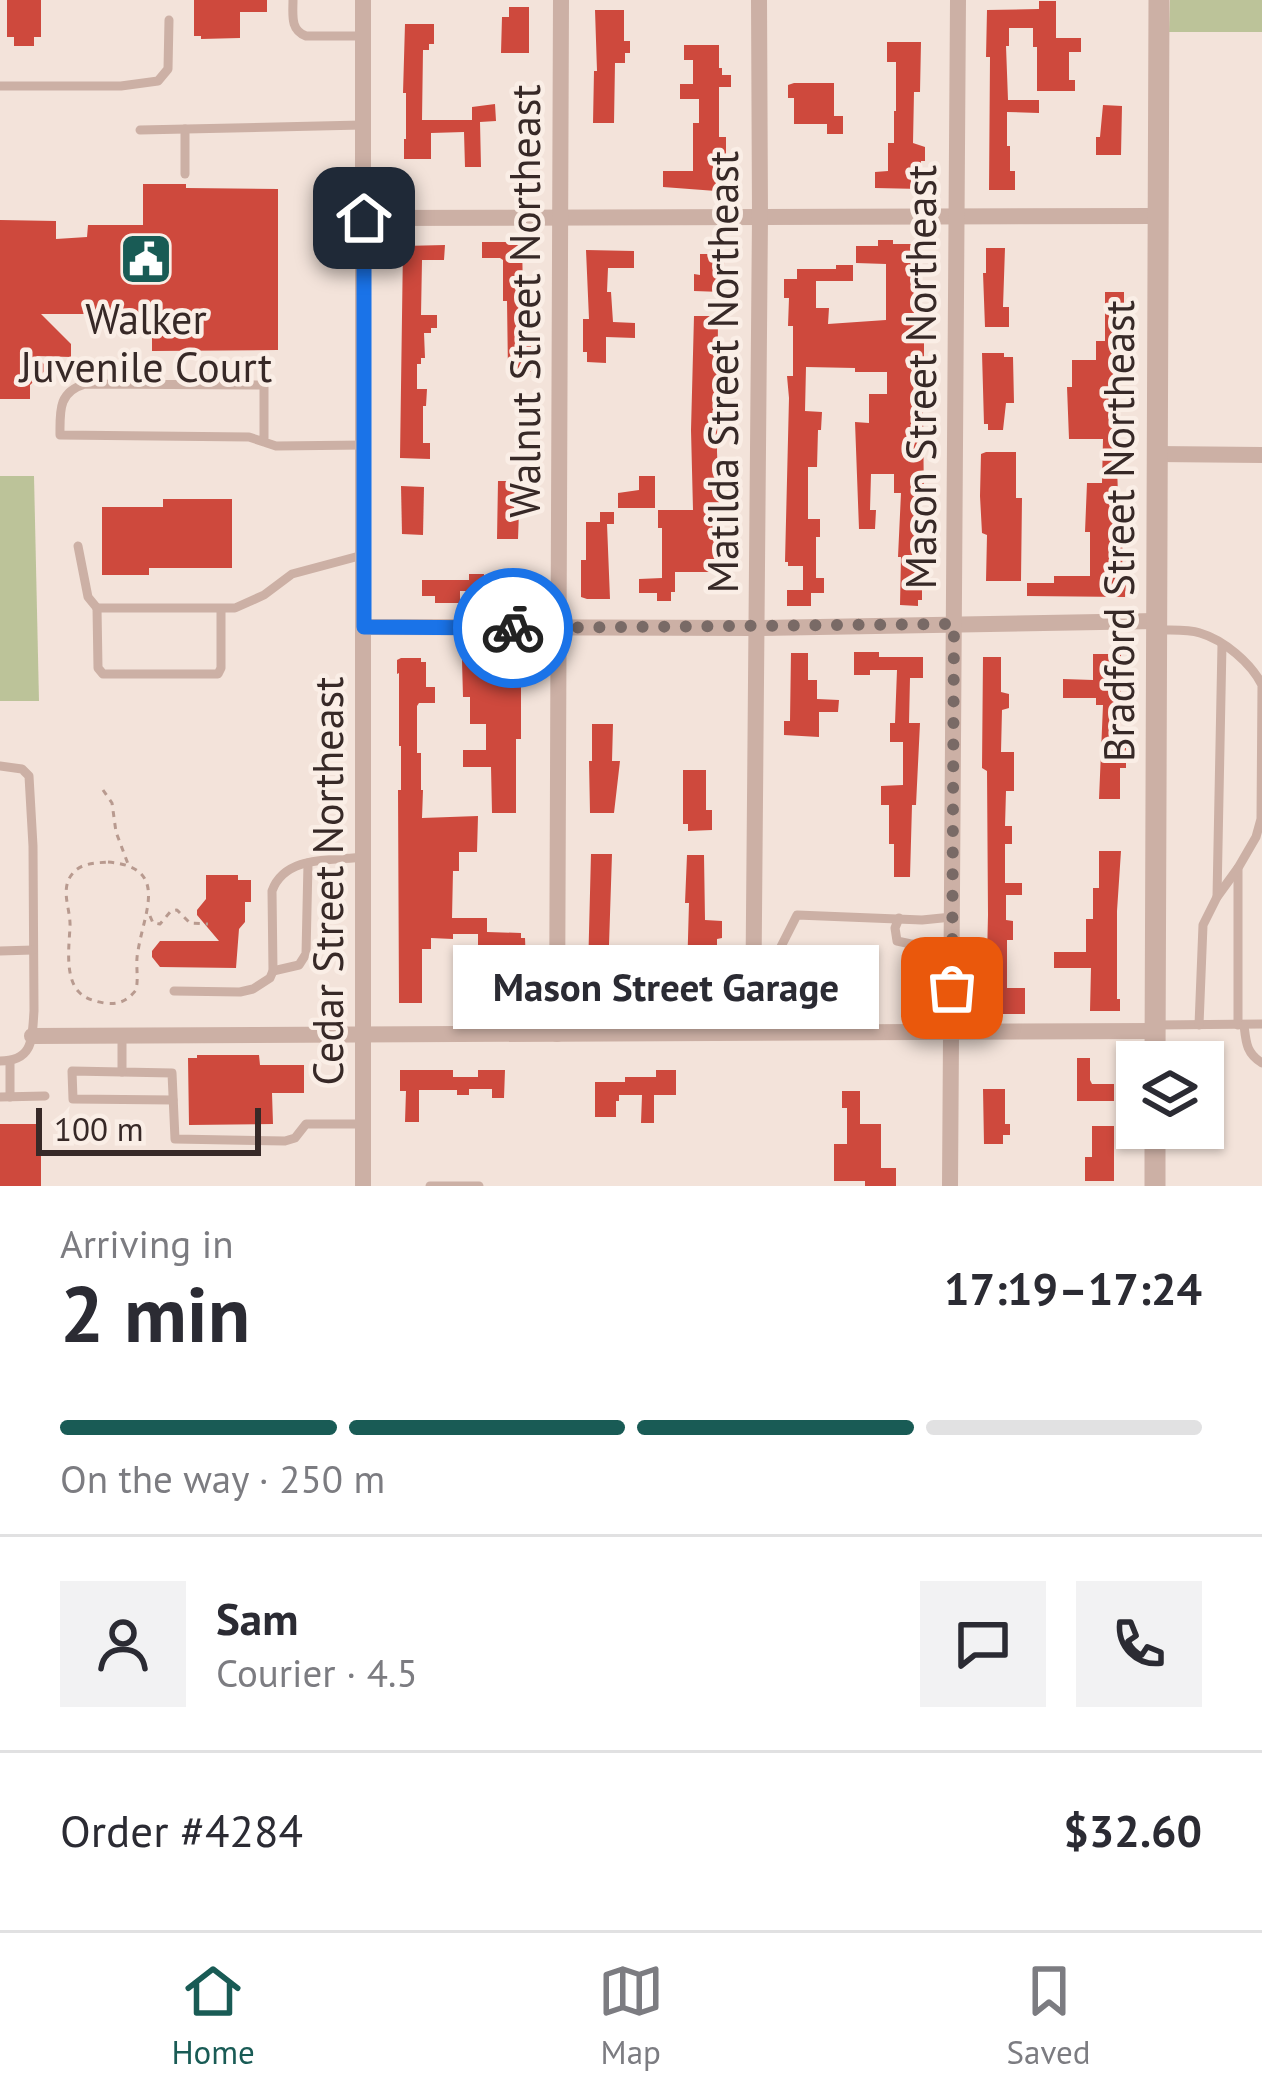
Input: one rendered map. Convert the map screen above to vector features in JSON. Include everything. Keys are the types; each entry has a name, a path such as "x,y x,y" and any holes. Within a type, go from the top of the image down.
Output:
{"street":[{"name":"Cedar Street Northeast","path":"363,0 363,1186"},
{"name":"Walnut Street Northeast","path":"557,1034 561,0"},
{"name":"Matilda Street Northeast","path":"753,1032 759,0"},
{"name":"Mason Street Northeast","path":"950,1186 958,0"},
{"name":"Bradford Street Northeast","path":"1155,1041 1159,0"},
{"path":"364,218 1158,216"},
{"path":"1157,454 1262,455"},
{"path":"364,627 1156,625"},
{"path":"32,1036 951,1034 1155,1028"},
{"path":"1155,1149 1155,1186"}],"lane":[{"path":"293,0 298,33 363,36"},
{"path":"0,86 121,86 158,81 169,69 169,20"},
{"path":"140,130 363,124"},
{"path":"184,129 185,174"},
{"path":"264,442 264,386 85,384 67,392 62,401 60,435 249,436 264,442 276,446 364,445"},
{"path":"78,546 88,597 97,608 98,668 103,674 218,674 221,608"},
{"path":"97,608 235,608 264,596 292,574 364,555"},
{"path":"1156,625 1195,631 1222,644 1252,669 1262,685 1261,819 1256,837 1217,897 1201,932 1199,1025"},
{"path":"1217,897 1222,644"},
{"path":"0,766 22,769 29,776 33,846 32,1036 20,1059 5,1061 5,1097 45,1096"},
{"path":"174,991 240,992 264,983 273,971 274,884 286,868 364,857"},
{"path":"273,971 299,965 306,954 308,863"},
{"path":"1238,868 1241,1025 1247,1048 1262,1063"},
{"path":"753,1000 797,915 952,917"},
{"path":"899,918 897,940 952,944"},
{"path":"0,951 33,950"},
{"path":"1155,1028 1262,1024"},
{"path":"122,1036 122,1072"},
{"path":"173,1100 73,1100 72,1071 172,1073 175,1138 285,1142 296,1138 306,1124 363,1124"},
{"path":"430,1186 479,1186"}],"path":[{"path":"103,790 112,803 116,832 129,866"},
{"path":"112,854 120,863"},
{"path":"149,908 138,950 134,994 112,1004 83,996 71,973 66,889 72,874 82,866 101,862 129,866 145,880 155,924 175,910 190,923 208,924"}],"green space":[{"path":"1170,0 1262,0 1262,32 1169,32"},
{"path":"0,476 34,476 39,701 0,701"}],"building":[{"path":"7,0 41,0 41,37 34,37 34,46 14,46 14,37 7,37"},
{"path":"194,0 267,0 267,12 240,12 240,38 201,39 194,36"},
{"path":"1039,1 1056,1 1056,38 1081,38 1081,52 1069,52 1069,80 1075,80 1075,91 1037,91 1033,28 1009,28 1008,100 1039,100 1039,113 1007,112 1015,190 989,190 987,10 1039,9"},
{"path":"509,7 529,7 529,53 501,53 502,17 509,17"},
{"path":"595,10 624,10 624,41 630,41 625,63 615,63 614,123 593,123"},
{"path":"405,24 434,24 434,44 423,50 422,120 472,120 472,107 495,104 496,121 480,122 481,167 465,167 464,132 431,133 431,159 404,159"},
{"path":"887,42 921,42 913,143 925,147 921,189 875,188 875,172 888,171 888,143 894,143 896,62 887,62"},
{"path":"684,45 719,45 719,68 722,75 731,75 731,87 719,87 719,137 726,137 726,155 717,155 716,191 663,187 663,171 693,171 693,123 699,123 699,99 680,99 680,84 693,84 693,60 684,60"},
{"path":"834,83 834,116 843,116 843,134 827,134 827,124 794,124 794,98 788,98 788,85"},
{"path":"1103,105 1122,106 1121,155 1096,155"},
{"path":"143,184 278,189 278,350 152,351 152,314 41,314 71,344 71,357 36,356 48,368 30,385 30,399 0,399 0,220 56,221 56,239 87,237 88,225 143,225"},
{"path":"878,240 922,244 922,264 914,264 914,316 920,316 924,363 914,363 913,410 923,410 924,505 917,504 922,600 918,606 900,605 901,493 894,493 894,474 871,474 870,510 876,510 875,529 859,529 855,422 869,423 869,394 887,394 887,372 806,367 805,411 822,412 817,467 808,467 808,519 820,519 816,578 824,578 824,593 811,593 811,606 787,606 787,590 803,590 803,566 785,562 787,376 793,376 793,326 788,326 784,279 797,279 797,269 853,265 853,281 816,281 816,308 829,308 828,324 886,320 886,264 856,263 856,246 878,246"},
{"path":"482,242 522,242 524,346 531,346 531,372 508,372 503,260 482,258"},
{"path":"445,245 444,260 422,260 421,315 437,315 437,328 424,333 425,358 417,364 417,389 427,389 423,443 430,443 430,459 400,458 403,246"},
{"path":"986,248 1005,248 1003,307 1009,307 1009,327 985,327"},
{"path":"586,250 634,251 634,268 608,268 607,292 611,292 613,322 635,323 635,338 606,337 606,363 587,362 587,352 583,352 583,319 589,319"},
{"path":"700,254 725,254 722,292 694,291"},
{"path":"1105,292 1124,292 1124,333 1118,333 1120,466 1118,495 1113,495 1114,518 1123,518 1125,597 1027,596 1027,583 1054,583 1054,576 1090,576 1087,483 1102,483 1103,439 1069,439 1067,387 1072,387 1072,360 1096,360 1096,341 1105,341"},
{"path":"694,316 718,316 722,572 675,572 671,601 657,601 657,593 639,593 639,579 662,578 658,510 693,510"},
{"path":"982,353 1013,357 1014,403 1006,403 1003,430 988,430 984,424"},
{"path":"1016,452 1016,498 1022,498 1021,581 986,581 987,535 982,533 980,496 981,454"},
{"path":"639,476 655,476 655,508 618,508 618,493 639,490"},
{"path":"498,481 515,481 518,539 497,539"},
{"path":"401,486 424,487 423,535 402,534"},
{"path":"163,499 232,499 232,568 149,568 149,575 102,575 102,507 163,507"},
{"path":"600,512 614,512 614,524 607,524 610,599 587,599 581,597 586,522 600,522"},
{"path":"469,574 515,578 515,603 497,603 497,591 460,591 460,603 435,603 435,596 422,596 422,580 469,580"},
{"path":"854,652 923,657 923,678 910,678 909,723 920,723 910,877 894,877 889,805 881,805 881,786 903,785 903,742 890,742 897,670 854,675"},
{"path":"791,653 808,653 808,680 817,680 817,699 839,700 838,712 819,712 819,737 784,735 784,721 790,721"},
{"path":"1093,654 1121,654 1120,732 1126,732 1126,768 1120,768 1120,799 1099,799 1103,705 1096,705 1096,698 1063,698 1063,679 1093,680"},
{"path":"983,657 1001,657 1001,692 1009,694 1009,708 1002,710 1001,752 1014,752 1014,791 1006,791 1005,826 1012,826 1012,844 1005,844 1005,883 1022,883 1022,895 1006,895 1006,920 1013,921 1013,940 1007,940 1007,988 1025,988 1025,1014 978,1014 978,958 987,958 988,915"},
{"path":"397,660 426,662 426,687 435,687 435,703 417,706 422,818 478,816 477,852 459,852 459,871 453,871 452,918 487,918 487,932 521,933 525,938 526,1002 521,1004 494,1004 494,966 478,966 478,934 431,938 431,949 422,949 422,1003 399,1003"},
{"path":"462,660 528,665 528,677 521,677 516,813 492,813 491,767 463,767 463,750 486,750 486,724 470,724"},
{"path":"592,724 613,724 612,761 620,761 614,813 590,813"},
{"path":"683,770 706,770 706,810 712,810 712,830 688,831 688,824 683,824"},
{"path":"1099,851 1121,851 1117,911 1120,1011 1090,1011 1091,968 1054,968 1054,952 1086,952 1086,919 1093,919 1093,888 1099,888"},
{"path":"591,854 612,854 608,975 639,975 639,986 625,986 625,1009 587,1010"},
{"path":"687,855 704,855 705,920 722,921 722,938 717,939 717,1009 682,1009 683,985 668,985 668,973 687,973"},
{"path":"206,875 251,880 251,902 245,902 236,968 160,967 152,951 160,941 219,941 197,915 206,899"},
{"path":"818,961 818,966 845,966 846,998 841,998 842,1007 796,1011 791,968"},
{"path":"259,1055 260,1065 304,1065 304,1093 272,1093 273,1124 189,1125 188,1058"},
{"path":"1077,1058 1090,1058 1092,1084 1114,1084 1114,1101 1077,1101"},
{"path":"400,1070 453,1070 453,1077 478,1077 478,1070 505,1070 504,1098 492,1098 492,1089 469,1089 469,1095 457,1095 457,1090 419,1090 419,1122 405,1122 406,1091 400,1091"},
{"path":"656,1070 676,1070 676,1095 654,1095 654,1123 641,1123 642,1095 619,1095 616,1117 595,1117 595,1082 656,1077"},
{"path":"983,1089 1005,1089 1005,1124 1010,1124 1010,1135 1003,1135 1003,1144 984,1144"},
{"path":"842,1091 860,1091 860,1124 881,1124 881,1168 896,1168 896,1186 834,1181 834,1144 847,1144"},
{"path":"0,1124 41,1124 41,1186 0,1186"},
{"path":"1092,1126 1114,1126 1114,1181 1085,1181 1085,1157 1092,1157"}],"way so far":[{"path":"513,628 954,624 952,988"}],"place":[{"name":"Walker Juvenile Court","path":"146,259"},
{"name":"Mason Street Garage","path":"952,988"}],"route":[{"path":"364,218 364,627 513,628"}]}
